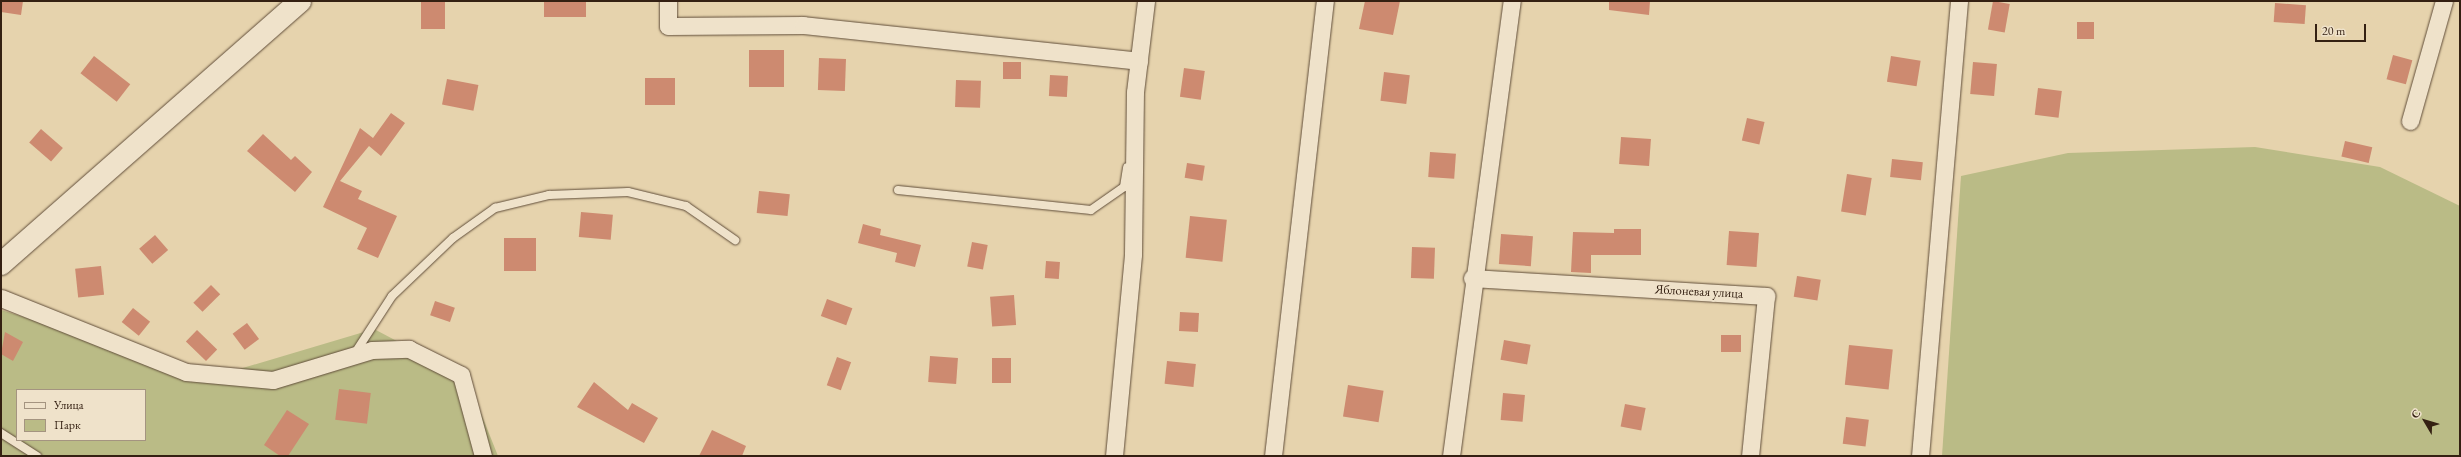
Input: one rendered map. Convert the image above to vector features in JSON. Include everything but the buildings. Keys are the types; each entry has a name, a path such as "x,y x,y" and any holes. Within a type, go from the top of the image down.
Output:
{"street":[{"path":"1,264 300,1"},
{"path":"668,1 668,26 803,25 1139,61"},
{"path":"1114,456 1133,254 1135,92 1146,1"},
{"path":"1273,456 1325,1"},
{"path":"1451,456 1472,278 1512,1"},
{"path":"1920,456 1959,1"},
{"path":"2410,121 2444,1"},
{"name":"Яблоневая улица","path":"1472,278 1766,296 1750,456"},
{"path":"1,298 186,372 273,380 372,350 409,349 461,375 483,456"}],"lane":[{"path":"898,190 1091,210 1124,187 1135,92"},
{"path":"354,355 392,296 453,238 495,208 549,195 628,192 686,206 735,240"},
{"path":"1,433 37,456"}],"green space":[{"path":"2255,147 2380,167 2460,206 2460,456 1942,456 1961,176 2068,153"},
{"path":"1,310 216,376 374,329 467,378 498,456 1,456"}]}
